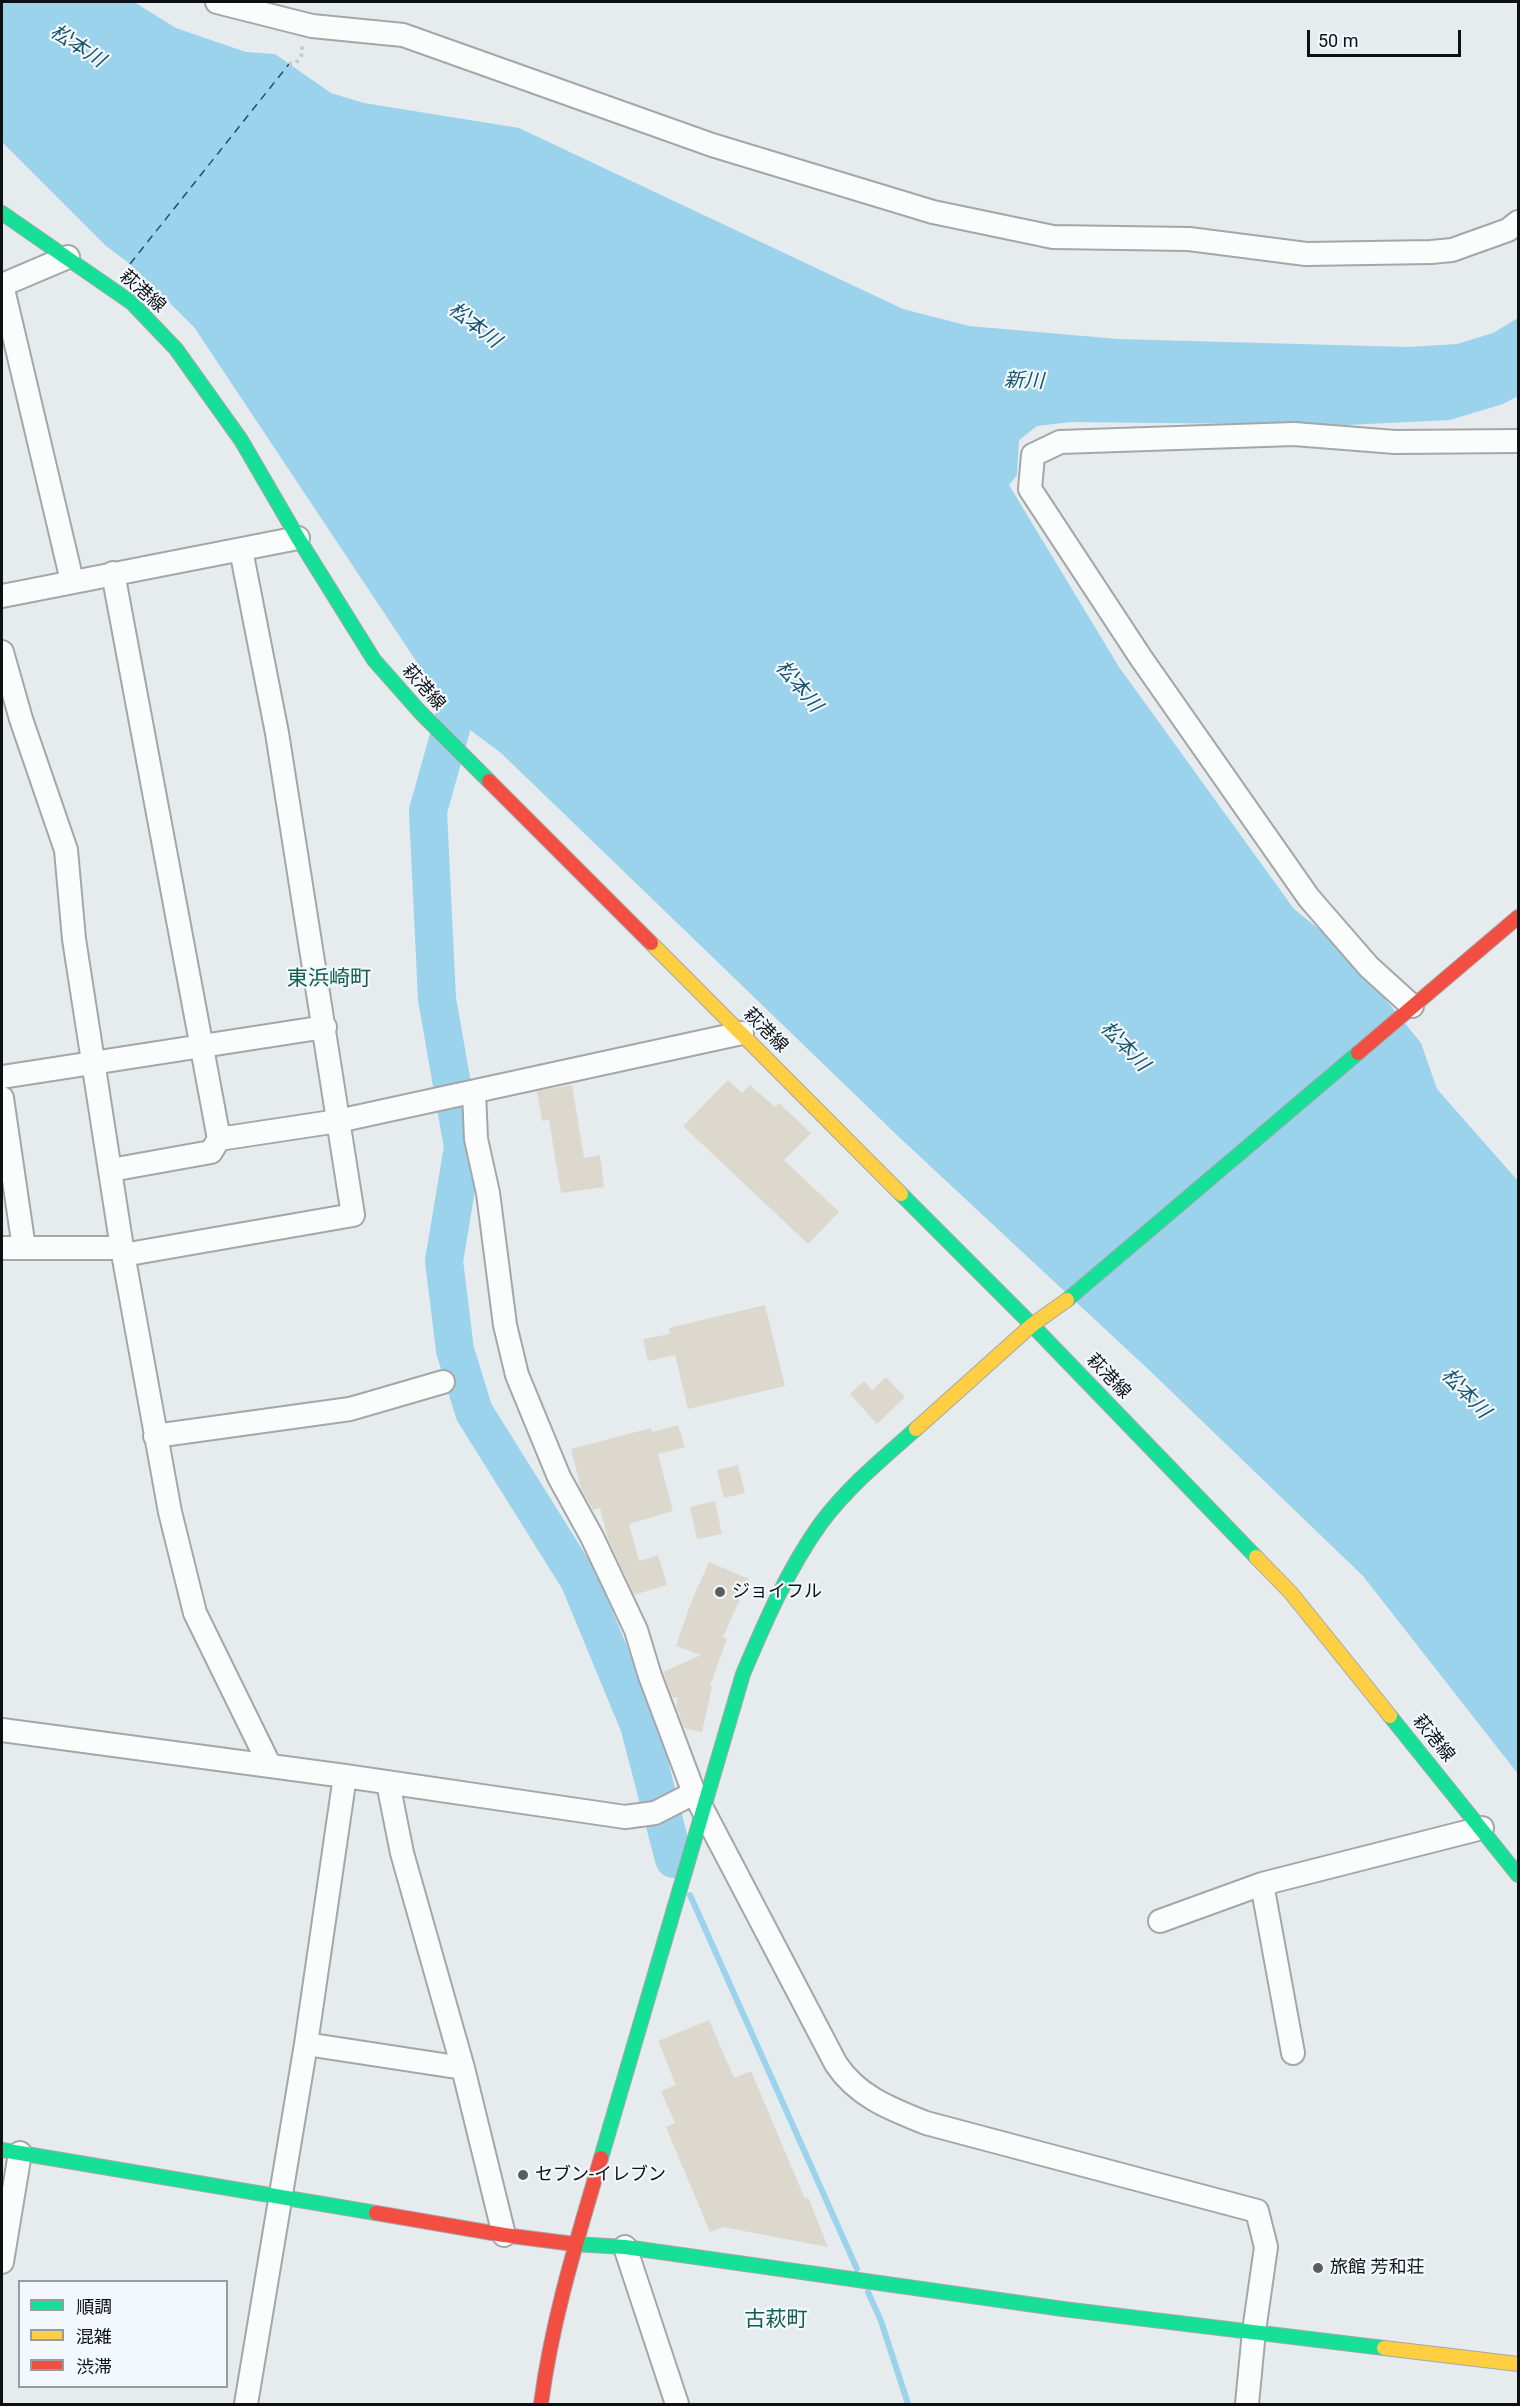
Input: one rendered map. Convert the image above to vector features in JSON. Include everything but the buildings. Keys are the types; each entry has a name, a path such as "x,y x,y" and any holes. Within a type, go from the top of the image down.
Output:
{"street":[{"path":"217,2 312,26 403,35 712,145 933,212 1053,237 1189,239 1306,254 1431,252 1452,250 1508,230 1518,222"},
{"name":"萩港線","path":"2,213 132,303 176,349 241,440 298,538 374,660 420,712 1032,1325 1291,1593 1518,1875"},
{"path":"68,257 2,285 72,581"},
{"path":"1408,1010 1309,898 1141,658 1030,489 1033,455 1060,442 1294,434 1395,442 1518,441"},
{"path":"2,596 298,538"},
{"path":"2,1248 123,1252 353,1215 277,733 241,550"},
{"path":"111,1170 211,1152 219,1139 183,935 113,573"},
{"path":"2,652 21,719 66,850 74,939 93,1063 123,1252 170,1512 195,1613 270,1766"},
{"path":"541,2404 555,2318 574,2244 597,2173 699,1801 742,1674 766,1617 791,1570 822,1522 862,1477 1032,1325 1063,1304 1518,917"},
{"path":"2,1077 325,1027"},
{"path":"219,1139 338,1121 742,1033"},
{"path":"470,1093 476,1139 488,1193 505,1325 517,1375 559,1477 592,1537 636,1630 650,1676 699,1801 836,2064 845,2078 862,2092 883,2105 926,2123 1257,2211 1266,2247 1254,2331 1247,2404"},
{"path":"2,1098 24,1248"},
{"path":"155,1436 350,1409 442,1382"},
{"path":"2,1730 345,1776 625,1817 655,1813 699,1801"},
{"path":"246,2404 306,2044 345,1776"},
{"path":"388,1783 402,1853 464,2068 504,2235"},
{"path":"1160,1922 1262,1884 1482,1828"},
{"path":"1262,1884 1293,2053"},
{"path":"306,2044 464,2068"},
{"path":"2,2262 11,2151 504,2235 574,2244 626,2247 1063,2309 1518,2364"},
{"path":"626,2247 677,2404"}],"water":[{"path":"2,2 134,2 176,28 246,52 275,54 331,93 364,103 519,128 903,309 969,326 1118,339 1408,347 1457,344 1493,333 1518,318 1518,396 1503,404 1450,420 1347,425 1071,422 1037,426 1019,440 1017,475 1009,485 1119,667 1294,909 1345,950 1421,1043 1437,1089 1518,1181 1518,1774 1363,1576 1149,1370 900,1138 501,753 454,718 194,327 130,264 105,245 2,142"}],"waterway":[{"path":"454,718 428,811 437,999 463,1147 444,1261 455,1350 474,1412 579,1580 639,1725 674,1859"},
{"path":"690,1895 857,2269"},
{"path":"868,2292 881,2321 908,2404"}],"ferry route":[{"path":"130,264 289,64"}],"traffic: fast":[{"path":"2,213 132,303 176,349 241,440 298,538 374,660 420,712 489,781"},
{"path":"1067,1300 1358,1053"},
{"path":"901,1194 1032,1325 1256,1557"},
{"path":"601,2158 743,1674 751,1654 788,1577 821,1523 854,1485 916,1429"},
{"path":"1390,1716 1518,1875"},
{"path":"2,2150 376,2213"},
{"path":"574,2244 625,2247 1063,2309 1384,2348"}],"traffic: slow":[{"path":"651,943 901,1194"},
{"path":"916,1429 1032,1325 1067,1300"},
{"path":"1256,1557 1291,1593 1390,1716"},
{"path":"1384,2348 1518,2364"}],"traffic: jam":[{"path":"489,781 651,943"},
{"path":"1358,1053 1518,917"},
{"path":"541,2404 558,2310 601,2158"},
{"path":"376,2213 504,2235 574,2244"}],"place":[{"name":"ジョイフル","path":"720,1592"},
{"name":"セブン-イレブン","path":"523,2175"},
{"name":"旅館 芳和荘","path":"1318,2268"}],"district":[{"name":"東浜崎町","path":"329,980"},
{"name":"古萩町","path":"776,2321"}],"water label":[{"name":"松本川","path":"77,47"},
{"name":"松本川","path":"474,326"},
{"name":"新川","path":"1024,382"},
{"name":"松本川","path":"798,687"},
{"name":"松本川","path":"1124,1047"},
{"name":"松本川","path":"1465,1394"}]}
